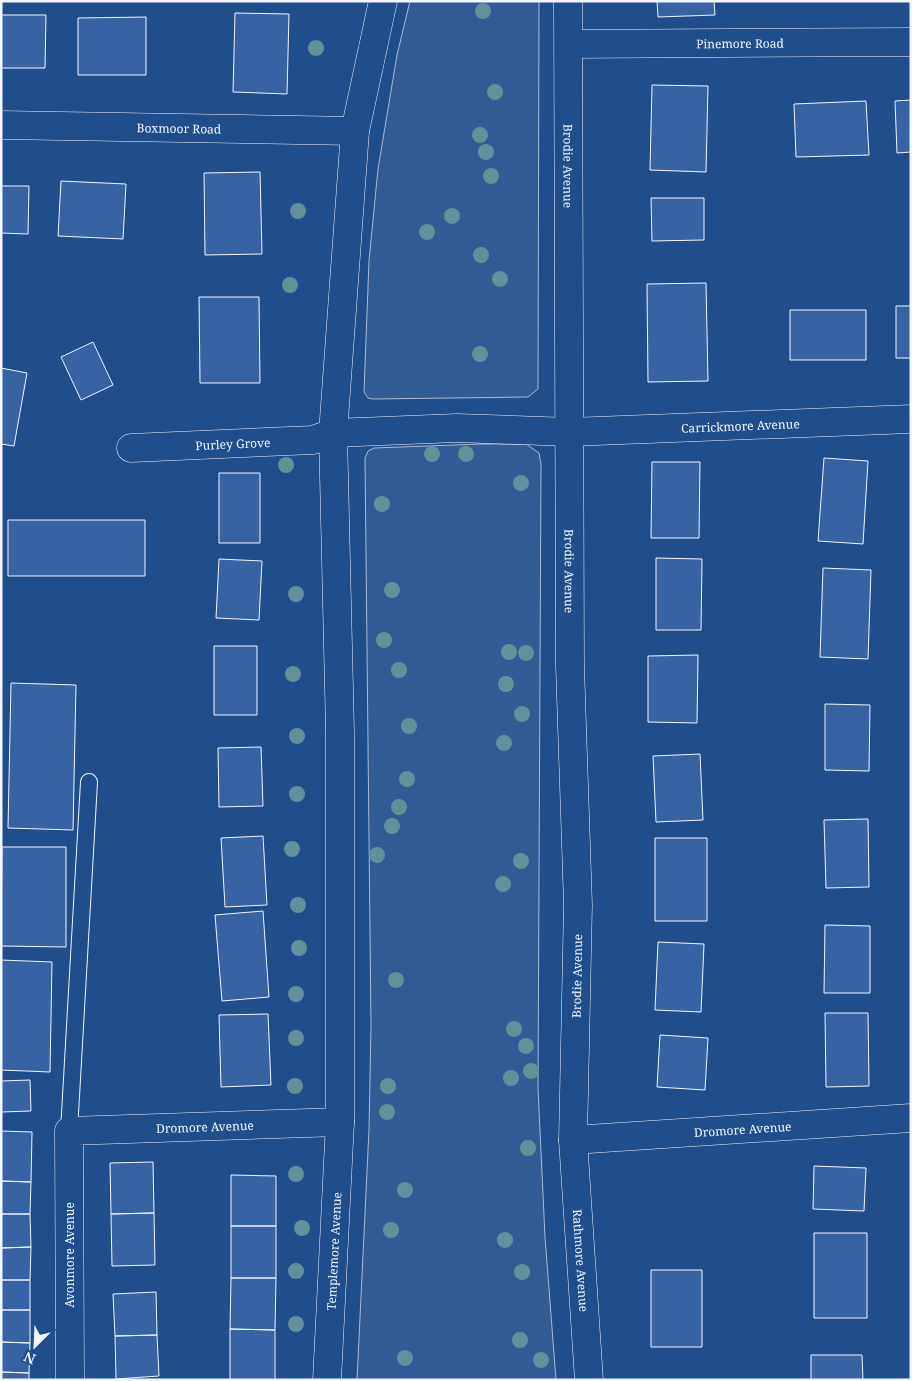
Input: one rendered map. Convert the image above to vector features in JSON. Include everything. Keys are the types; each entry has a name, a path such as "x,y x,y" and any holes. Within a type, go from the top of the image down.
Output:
{"street":[{"path":"340,1122 340,732 333,433 356,131 383,1"},
{"name":"Brodie Avenue","path":"568,1 570,666 578,905 573,1140"},
{"name":"Pinemore Road","path":"569,44 911,42"},
{"name":"Boxmoor Road","path":"1,125 356,131"},
{"name":"Carrickmore Avenue","path":"333,433 457,428 570,432 911,419"},
{"name":"Purley Grove","path":"131,448 313,440 333,433"},
{"name":"Dromore Avenue","path":"573,1140 911,1118"},
{"name":"Dromore Avenue","path":"69,1131 340,1122"},
{"name":"Templemore Avenue","path":"327,1380 340,1122"},
{"name":"Avonmore Avenue","path":"69,1131 70,1380"},
{"name":"Rathmore Avenue","path":"573,1140 589,1380"}],"lane":[{"path":"69,1131 90,782"}],"shaded area":[{"path":"410,1 539,1 538,389 528,397 373,399 368,398 364,392 369,261 378,169 397,55"},
{"path":"526,444 539,453 541,464 538,1088 545,1237 556,1380 357,1380 369,1130 371,1026 365,458 368,451 374,448"}],"building":[{"path":"657,1 714,1 715,15 658,17"},
{"path":"235,13 289,14 287,94 233,92"},
{"path":"1,15 46,15 45,68 1,68"},
{"path":"146,17 146,75 78,75 78,18"},
{"path":"652,85 708,86 706,172 650,170"},
{"path":"911,100 911,152 897,153 895,101"},
{"path":"866,101 869,155 796,157 794,104"},
{"path":"260,172 262,254 205,255 204,173"},
{"path":"61,181 126,184 123,239 58,236"},
{"path":"1,186 29,186 28,234 1,233"},
{"path":"651,198 704,198 704,240 652,241"},
{"path":"706,283 708,381 648,382 647,284"},
{"path":"199,297 259,297 260,383 200,383"},
{"path":"896,306 911,306 911,358 896,358"},
{"path":"790,310 866,310 866,360 790,360"},
{"path":"93,342 113,385 81,400 61,357"},
{"path":"1,368 27,373 14,446 1,444"},
{"path":"824,458 868,461 863,544 818,541"},
{"path":"652,462 700,462 699,538 651,538"},
{"path":"219,473 260,473 260,543 219,543"},
{"path":"8,520 145,520 145,576 8,576"},
{"path":"656,558 702,559 701,630 656,630"},
{"path":"219,559 262,561 259,620 216,618"},
{"path":"823,568 871,570 868,659 820,657"},
{"path":"214,646 257,646 257,715 214,715"},
{"path":"698,655 697,723 648,722 648,656"},
{"path":"11,683 76,685 73,830 8,828"},
{"path":"825,704 870,705 869,771 825,770"},
{"path":"261,747 263,806 219,807 218,748"},
{"path":"700,754 703,820 656,822 653,756"},
{"path":"868,819 869,887 826,888 824,820"},
{"path":"263,836 267,905 225,907 221,838"},
{"path":"655,838 707,838 707,921 655,921"},
{"path":"2,847 66,847 66,947 1,946"},
{"path":"263,911 269,997 222,1001 215,915"},
{"path":"825,925 870,926 870,993 824,993"},
{"path":"658,942 704,944 701,1012 655,1010"},
{"path":"1,960 52,962 50,1072 1,1070"},
{"path":"825,1013 868,1013 869,1086 826,1087"},
{"path":"268,1014 271,1085 221,1087 219,1015"},
{"path":"660,1035 708,1038 705,1090 657,1087"},
{"path":"30,1080 31,1111 1,1112 1,1081"},
{"path":"1,1131 32,1132 31,1182 1,1181"},
{"path":"153,1162 154,1213 111,1214 110,1163"},
{"path":"814,1166 866,1168 864,1211 813,1209"},
{"path":"231,1175 276,1176 276,1226 231,1226"},
{"path":"1,1181 31,1182 30,1214 1,1214"},
{"path":"154,1213 155,1265 112,1266 111,1214"},
{"path":"1,1214 30,1214 31,1247 1,1248"},
{"path":"231,1226 276,1226 276,1278 231,1278"},
{"path":"814,1233 867,1233 867,1318 814,1318"},
{"path":"31,1247 30,1280 1,1280 1,1248"},
{"path":"651,1270 702,1270 702,1347 651,1347"},
{"path":"231,1278 276,1278 275,1330 230,1329"},
{"path":"1,1280 30,1280 30,1310 1,1310"},
{"path":"156,1292 157,1335 115,1336 113,1294"},
{"path":"1,1310 30,1310 30,1343 1,1342"},
{"path":"230,1329 275,1330 275,1380 230,1380"},
{"path":"157,1335 159,1376 116,1379 115,1336"},
{"path":"1,1342 30,1343 29,1373 1,1372"},
{"path":"811,1355 862,1355 863,1380 811,1380"},
{"path":"1,1372 29,1373 29,1380 1,1380"}]}
